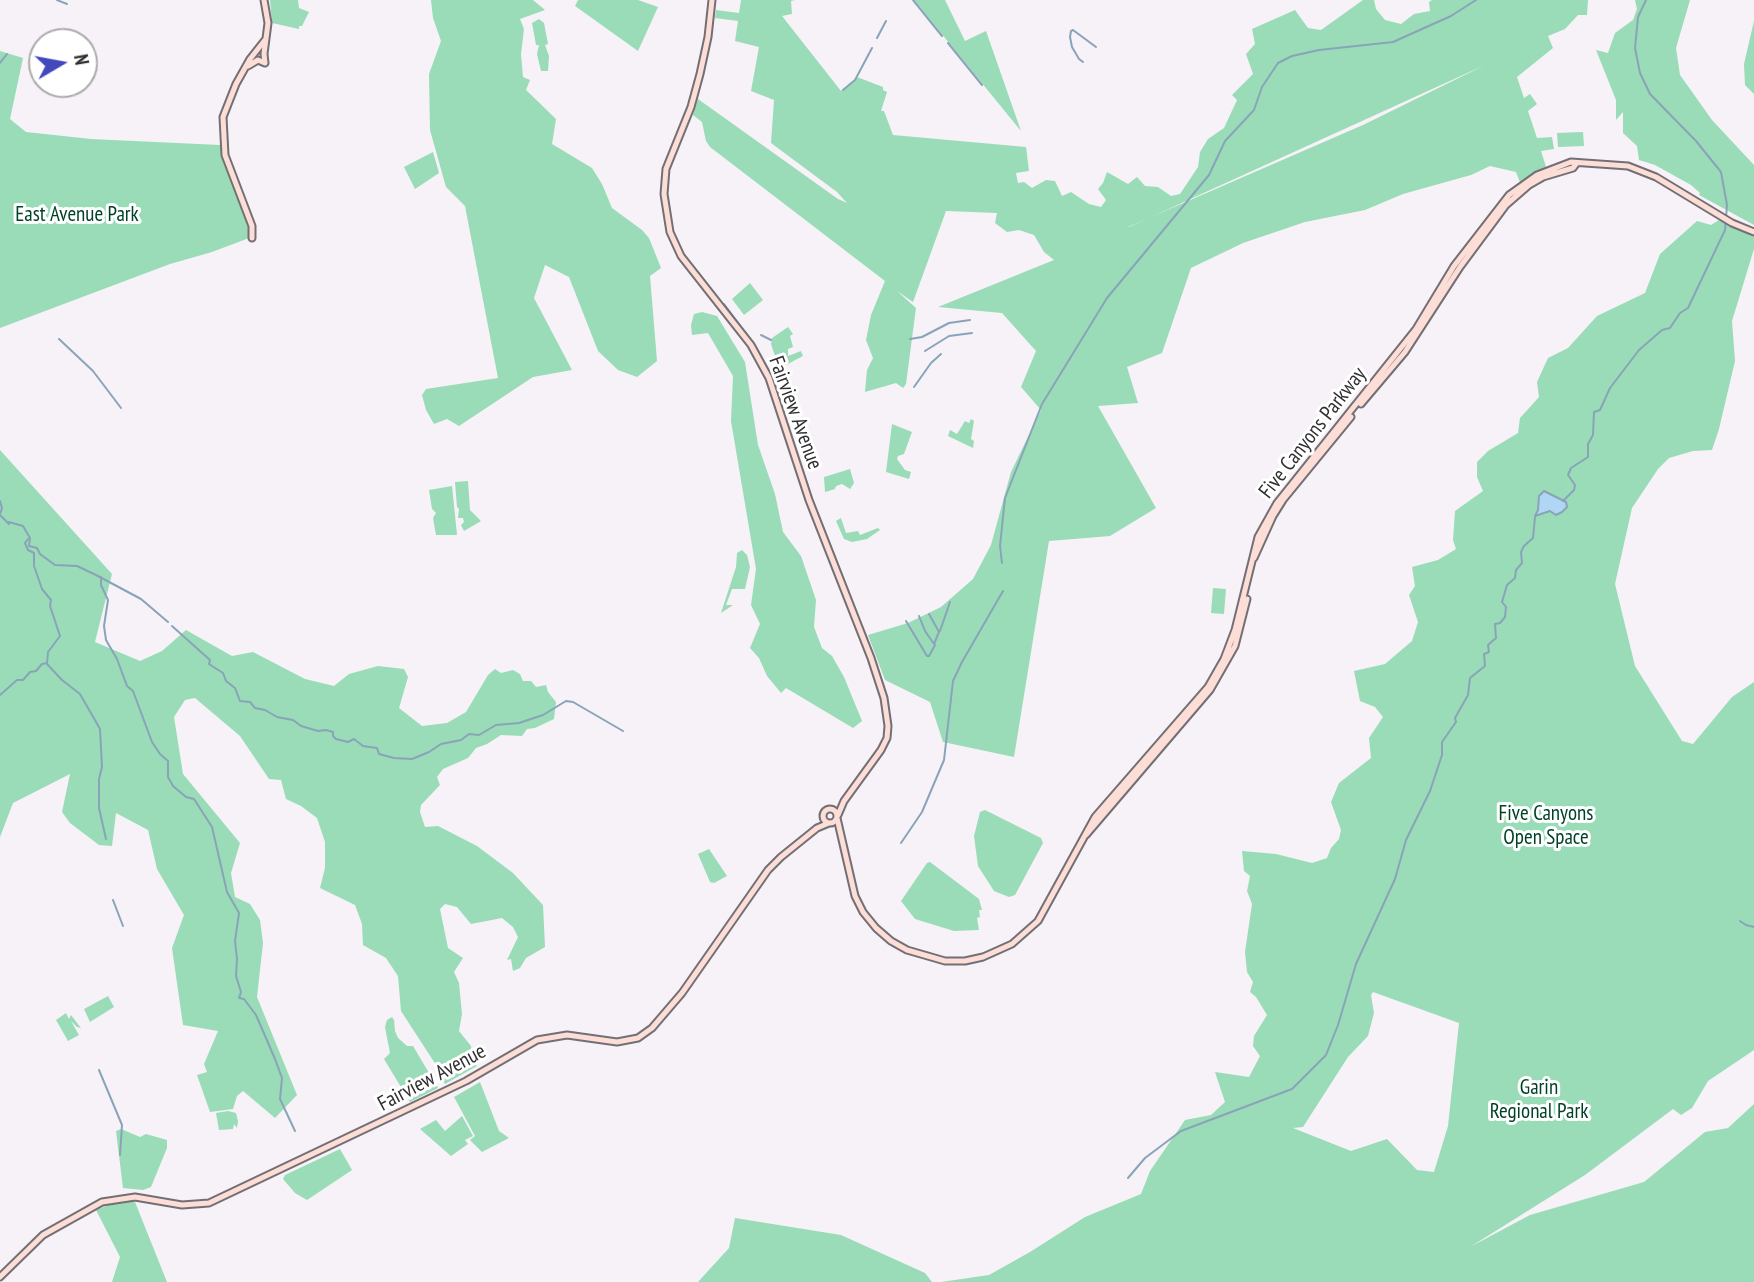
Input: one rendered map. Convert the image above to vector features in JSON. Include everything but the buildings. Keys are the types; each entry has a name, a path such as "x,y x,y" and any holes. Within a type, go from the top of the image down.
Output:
{"main road":[{"path":"246,68 258,61 265,63 268,23 264,0"},
{"name":"Fairview Avenue","path":"0,1277 43,1235 102,1202 135,1197 182,1205 209,1203 466,1081 537,1040 567,1035 617,1042 638,1038 652,1028 682,993 768,870 781,856 837,816 844,801 881,750 887,738 884,698 809,500 769,378 751,345 681,256 670,232 664,194 666,169 691,107 700,74 712,0"},
{"path":"253,238 252,226 225,155 223,117 236,84 265,40"},
{"name":"Five Canyons Parkway","path":"837,816 855,896 876,928 907,950 945,961 984,957 1012,944 1038,921 1086,830 1107,801 1208,687 1235,629 1258,537 1283,494 1416,329 1454,266 1503,201 1527,180 1554,167 1571,162 1600,162 1628,166 1656,177 1732,223 1754,232"},
{"name":"Fairview Avenue","path":"817,828 825,811 844,801"},
{"path":"832,809 837,816"},
{"path":"824,817 830,823"},
{"name":"Five Canyons Parkway","path":"830,823 841,838"}],"green space":[{"path":"270,0 298,0 299,8 309,12 302,26 299,26 299,29 272,23"},
{"path":"431,0 533,0 545,10 520,19 524,29 521,54 523,77 530,80 526,90 556,119 552,144 592,168 612,208 649,238 661,268 650,276 657,361 637,377 618,370 598,351 569,277 545,265 534,298 572,370 533,377 459,426 447,419 434,424 426,410 422,395 426,389 498,378 465,206 446,187 430,130 429,74 441,41 433,18"},
{"path":"578,0 638,0 658,7 638,51 575,6"},
{"path":"741,0 795,0 791,1 792,14 782,16 841,91 857,77 883,87 887,92 881,111 884,111 893,135 1026,147 1029,171 1016,173 1018,183 1024,182 1032,188 1046,180 1055,181 1062,196 1071,192 1089,204 1101,207 1106,200 1098,189 1107,172 1128,184 1137,177 1145,186 1158,187 1171,196 1180,194 1198,167 1200,152 1208,139 1224,128 1237,100 1232,95 1253,74 1246,54 1255,44 1252,29 1295,10 1308,28 1321,30 1363,0 1374,0 1376,9 1385,20 1401,24 1414,14 1430,11 1429,2 1432,0 1588,0 1587,15 1578,15 1565,29 1548,36 1553,48 1517,77 1524,98 1530,94 1537,104 1528,111 1537,138 1552,137 1554,149 1541,151 1547,170 1521,185 1516,172 1490,166 1471,175 1403,194 1365,210 1305,222 1243,243 1191,268 1162,353 1127,367 1138,403 1098,406 1156,508 1110,536 1049,541 1014,757 943,742 930,702 885,680 868,635 908,623 941,607 973,579 991,545 1011,472 1041,410 1021,387 1036,351 1002,313 938,307 1054,260 1044,252 1034,235 1019,230 1007,232 995,223 997,213 946,211 913,302 897,291 916,308 906,384 903,388 896,383 865,392 867,370 873,358 866,340 871,315 885,281 710,147 702,122 693,115 698,99 847,203 837,192 771,143 774,100 751,91 759,47 735,41 738,21 715,18 716,10 739,13","holes":["1485,65 1363,125 1150,218"]},
{"path":"914,0 945,0 965,41 986,31 1021,131"},
{"path":"1635,0 1690,0 1676,48 1680,75 1712,120 1754,165 1754,225 1699,195 1691,185 1655,165 1639,160 1637,146 1623,133 1623,112 1616,120 1616,100 1596,50 1608,53 1615,33 1633,20 1637,9"},
{"path":"539,19 544,23 548,44 545,45 549,56 548,71 541,71 537,54 539,45 536,45 532,23"},
{"path":"1754,21 1754,94 1745,85 1744,64"},
{"name":"East Avenue Park","path":"0,51 23,58 10,119 26,132 91,139 220,145 250,231 249,238 170,264 0,328"},
{"path":"1583,132 1584,146 1558,147 1557,133"},
{"path":"433,152 439,173 415,189 404,167"},
{"path":"1719,220 1754,237 1754,249 1732,321 1735,361 1719,429 1712,450 1693,451 1669,458 1658,469 1632,508 1615,584 1635,666 1682,741 1693,744 1732,697 1754,682 1754,1050 1708,1081 1692,1108 1681,1115 1673,1109 1585,1175 1470,1247 1530,1215 1644,1182 1705,1132 1728,1128 1754,1104 1754,1282 941,1282 989,1275 1085,1217 1141,1194 1150,1171 1185,1120 1211,1115 1225,1102 1215,1072 1249,1077 1260,1056 1253,1046 1254,1036 1267,1015 1250,992 1253,982 1247,972 1245,952 1252,904 1247,891 1250,876 1244,871 1242,851 1276,854 1312,863 1327,858 1339,839 1341,830 1331,802 1339,783 1371,758 1369,738 1383,717 1375,707 1360,701 1354,671 1385,664 1412,641 1418,622 1409,595 1415,586 1412,567 1438,560 1456,549 1453,540 1455,511 1483,491 1477,477 1477,462 1488,451 1518,433 1520,418 1539,397 1537,382 1548,358 1568,348 1597,316 1645,293 1660,254 1697,221 1711,225","holes":["1373,992 1459,1023 1448,1126 1434,1172 1417,1170 1387,1139 1351,1151 1293,1128 1303,1127 1348,1057 1368,1036 1374,1013 1371,995"]},
{"path":"750,283 763,300 744,315 732,299"},
{"path":"702,312 717,316 745,362 758,445 775,494 783,532 801,556 816,600 814,627 822,648 832,656 844,677 862,721 853,728 786,688 781,693 750,648 760,624 751,605 756,569 731,421 733,376 708,333 692,335 694,314"},
{"path":"788,327 793,334 790,336 793,347 788,349 788,356 801,351 803,356 782,367 771,344 772,338"},
{"path":"971,419 974,421 971,439 974,441 973,448 948,436 950,430 957,434 965,421 969,423"},
{"path":"892,424 912,432 904,454 897,459 905,470 911,472 909,479 886,472"},
{"path":"0,450 112,574 95,642 140,661 162,651 186,630 232,656 253,652 305,679 334,686 349,674 378,666 404,669 408,677 399,708 422,726 447,723 466,712 488,675 495,669 501,673 513,670 520,674 523,681 531,681 536,687 546,685 556,702 554,719 527,729 522,736 501,735 476,748 468,758 443,769 437,777 440,785 421,805 420,812 425,827 438,826 477,846 513,873 543,905 545,947 526,958 520,968 513,971 511,959 507,960 518,937 513,927 502,918 471,924 457,907 445,904 440,909 448,948 463,958 454,972 459,983 462,1014 459,1031 471,1046 473,1060 477,1066 445,1084 438,1068 401,1011 398,976 386,958 363,945 362,924 355,905 320,888 325,868 325,842 317,818 286,799 281,780 269,779 240,736 195,698 185,700 174,717 183,774 240,843 231,873 235,897 250,904 260,920 263,943 257,997 297,1095 275,1118 243,1091 237,1096 233,1109 210,1112 197,1075 207,1072 204,1064 218,1031 183,1025 172,948 184,915 157,869 148,830 116,813 112,846 99,845 70,823 62,812 70,774 13,803 0,837"},
{"path":"850,469 854,483 850,489 842,484 825,492 824,477"},
{"path":"468,481 470,510 481,521 464,531 461,525 463,518 458,518 455,482"},
{"path":"452,486 457,535 436,535 433,518 436,513 432,509 429,490"},
{"path":"841,518 846,533 858,531 860,535 878,528 880,530 867,539 852,542 844,539 836,521"},
{"path":"742,550 747,555 750,567 745,589 732,589 726,605 733,605 721,613 736,567 737,553"},
{"path":"1213,588 1226,589 1224,614 1211,613"},
{"path":"985,810 1041,838 1043,843 1015,895 1009,897 994,891 978,866 974,836 980,812"},
{"path":"709,849 727,876 714,883 710,882 698,854"},
{"path":"930,862 979,899 982,910 979,910 980,917 977,918 979,930 954,931 915,919 901,901"},
{"path":"108,996 114,1007 90,1022 84,1009"},
{"path":"66,1013 69,1019 71,1015 81,1028 71,1021 79,1035 68,1041 56,1020"},
{"path":"392,1017 398,1038 407,1046 413,1046 438,1088 410,1102 384,1059 390,1053 385,1027 387,1020"},
{"path":"480,1082 499,1131 509,1138 482,1152 470,1140 475,1136 454,1097"},
{"path":"216,1113 236,1113 237,1128 234,1124 233,1129 219,1130"},
{"path":"462,1116 473,1136 465,1140 468,1144 451,1156 420,1129 436,1120 445,1131"},
{"path":"121,1129 140,1137 146,1134 167,1140 167,1148 151,1187 143,1190 123,1188 116,1131"},
{"path":"340,1149 352,1170 307,1200 295,1193 283,1179 285,1175"},
{"path":"121,1200 135,1202 167,1282 112,1282 120,1257 96,1210"},
{"path":"735,1218 841,1235 925,1273 932,1282 698,1282 729,1248"}],"water":[{"path":"1544,491 1566,502 1567,507 1556,515 1550,511 1535,516 1539,496"}],"waterway":[{"path":"57,0 67,4"},
{"path":"913,0 942,36"},
{"path":"1002,563 1000,546 1005,498 1042,404 1107,298 1209,175 1225,141 1254,110 1262,87 1278,63 1292,56 1319,50 1393,42 1451,16 1476,0"},
{"path":"1563,501 1574,490 1575,485 1568,475 1571,468 1588,457 1594,412 1600,410 1610,388 1639,350 1662,330 1670,328 1680,313 1688,308 1725,230 1727,205 1721,172 1696,141 1650,94 1640,73 1635,48 1638,17 1646,0"},
{"path":"877,38 886,21"},
{"path":"1083,62 1072,47 1071,31 1096,47"},
{"path":"948,43 982,85"},
{"path":"843,90 855,80 872,48"},
{"path":"0,63 7,54"},
{"path":"724,304 753,343 766,366 795,449"},
{"path":"910,339 922,337 949,323 970,320"},
{"path":"925,351 949,336 972,333"},
{"path":"761,335 771,340"},
{"path":"59,339 93,371 121,408"},
{"path":"914,387 941,354"},
{"path":"810,494 857,614"},
{"path":"0,501 0,514"},
{"path":"0,515 9,524 23,526 30,538 29,546 37,548 40,554 55,565 77,566 96,575 141,599 168,622"},
{"path":"1128,1178 1145,1158 1181,1131 1292,1089 1326,1055 1356,964 1395,879 1406,840 1430,791 1442,755 1442,742 1456,722 1455,718 1468,695 1470,678 1485,666 1484,654 1489,652 1488,645 1496,638 1495,624 1505,617 1506,607 1502,602 1507,585 1515,578 1516,570 1522,563 1521,552 1524,546 1533,538 1535,517"},
{"path":"0,695 17,680 23,680 30,672 47,663 48,652 60,636 50,606 51,600 42,589 34,566 34,553 28,550 25,543 28,539"},
{"path":"101,577 101,585 108,600 104,626 106,640 117,659 127,686 133,691 152,742 168,761 168,777 173,786 186,797 194,799 212,827 227,892 239,913 235,941 236,976 241,992 239,998 244,999 256,1015 275,1059 282,1078 280,1099 295,1131"},
{"path":"901,843 922,812 944,760 953,681 1003,591"},
{"path":"940,631 950,602"},
{"path":"919,616 934,644 939,632 929,614"},
{"path":"906,621 927,656 935,645"},
{"path":"172,626 210,660 209,664 223,673 226,681 235,688 240,701 250,702 255,708 293,720 301,726 333,732 336,739 348,742 354,739 363,746 377,748 379,754 394,758 412,759 441,744 461,740 469,734 479,735 496,725 519,723 543,715 566,701 573,702 623,731"},
{"path":"47,664 80,694 100,729 102,767 99,779 99,808 106,839"},
{"path":"113,900 123,926"},
{"path":"1740,921 1754,927"},
{"path":"99,1070 122,1125 120,1155"}],"park label":[{"name":"Five Canyons Open Space","path":"1546,826"},
{"name":"Garin Regional Park","path":"1539,1100"}]}
